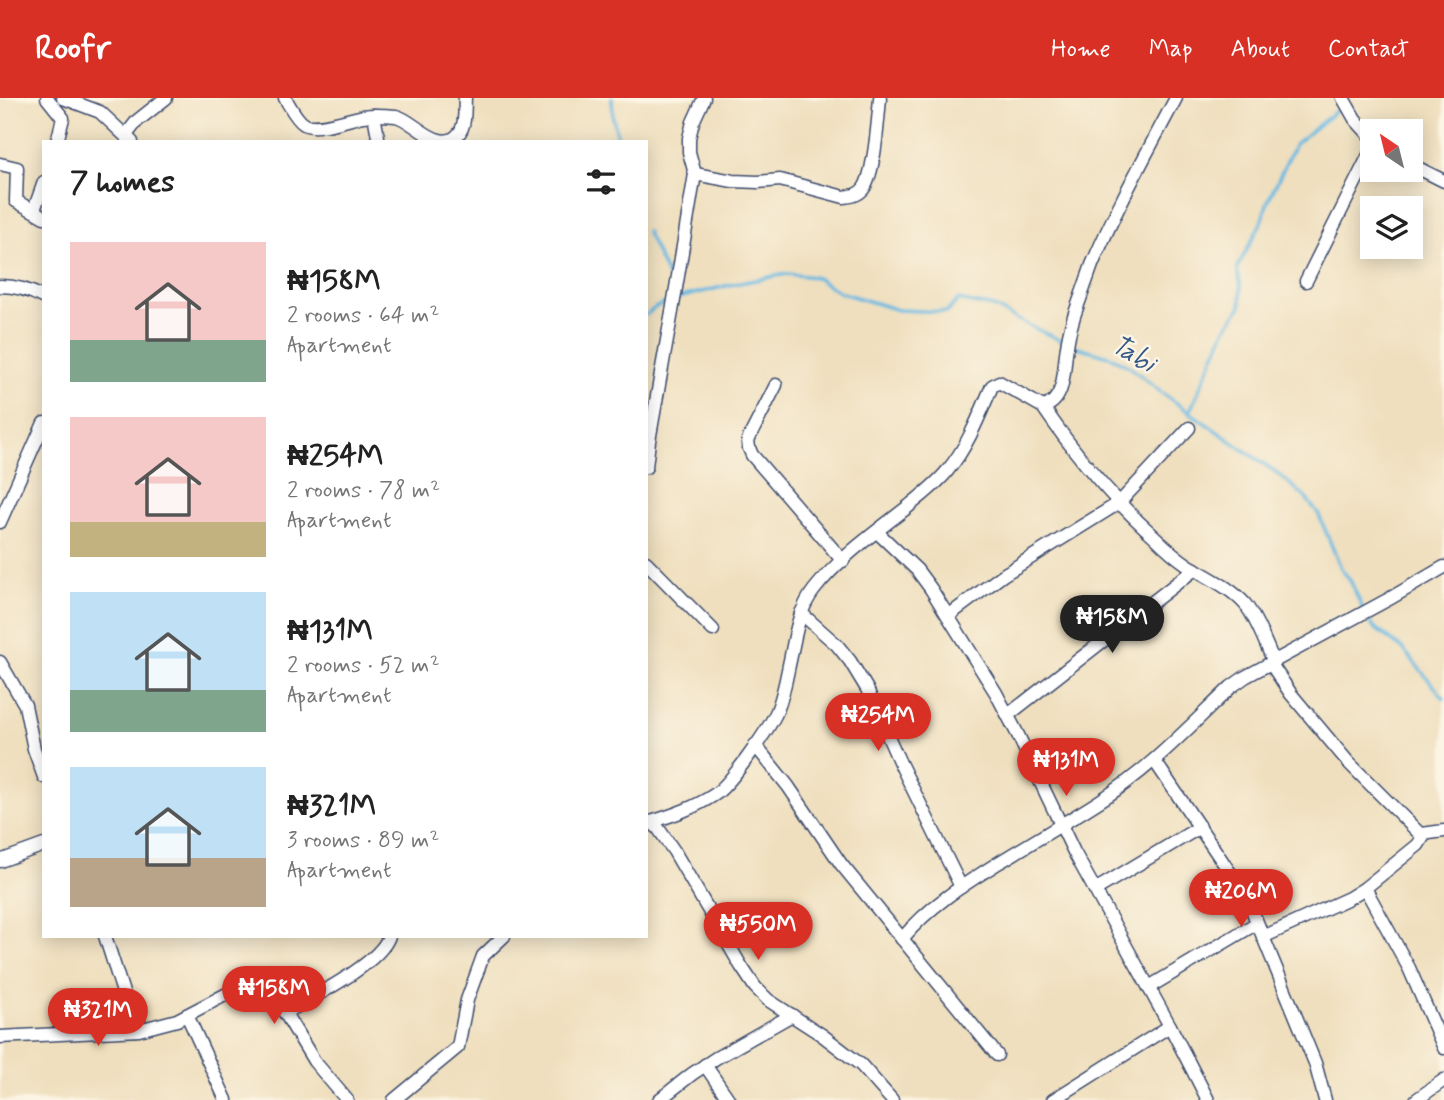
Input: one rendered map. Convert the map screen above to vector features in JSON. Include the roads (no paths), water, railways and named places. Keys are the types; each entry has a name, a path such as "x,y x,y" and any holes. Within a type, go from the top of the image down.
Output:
{"street":[{"path":"47,98 63,118"},
{"path":"58,140 64,99 100,112 129,139 137,121 166,98"},
{"path":"285,98 307,125 318,126 374,115 401,117 428,136 443,140"},
{"path":"456,140 464,126 465,98"},
{"path":"648,450 695,174 689,138 704,98"},
{"path":"695,174 733,181 780,180 844,197 853,196 863,189 871,173 880,98"},
{"path":"1043,407 1050,405 1060,392 1070,329 1093,265 1126,193 1176,98"},
{"path":"1343,98 1360,125"},
{"path":"374,115 378,140"},
{"path":"0,164 17,168 16,201 39,213 42,194"},
{"path":"1423,170 1444,181"},
{"path":"1306,281 1360,173"},
{"path":"0,286 12,286 42,297"},
{"path":"648,822 691,809 725,786 766,730 779,705 806,601 842,561 916,501 948,471 979,417 992,386 999,382 1043,407 1119,503 1169,550 1229,590 1246,606 1254,618 1272,663 1291,694 1348,762 1422,834 1418,845 1365,888 1263,937"},
{"path":"776,386 748,440 749,448 772,480 842,561"},
{"path":"0,522 42,428"},
{"path":"948,616 1003,575 1119,503 1189,428"},
{"path":"877,532 917,570 978,662 1008,715 1060,824 1208,1100"},
{"path":"648,564 713,630"},
{"path":"902,939 916,922 941,900 1060,824 1100,802 1132,779 1245,677 1444,567"},
{"path":"1008,715 1195,569"},
{"path":"801,613 837,645 867,689 904,772 961,887"},
{"path":"0,662 25,705 42,771"},
{"path":"755,745 788,786 841,864 997,1055"},
{"path":"1154,760 1235,880 1257,923 1315,1063 1325,1100"},
{"path":"648,822 658,828 674,851 755,987 861,1065 892,1100"},
{"path":"1095,890 1200,827"},
{"path":"1422,834 1444,831"},
{"path":"0,861 42,846"},
{"path":"1365,888 1409,968 1444,1048"},
{"path":"1149,987 1257,923"},
{"path":"106,938 135,1030"},
{"path":"285,1013 371,960 384,947 388,938"},
{"path":"394,1100 458,1048 467,1000 483,956 502,938"},
{"path":"0,1037 135,1030 177,1020 248,983 258,982 265,985 314,1061 347,1100"},
{"path":"187,1015 226,1100"},
{"path":"659,1100 705,1066 792,1015"},
{"path":"1053,1100 1170,1026"},
{"path":"705,1066 729,1100"},
{"path":"1416,1100 1444,1080"}],"waterway":[{"path":"612,98 618,140"},
{"path":"1189,413 1225,330 1241,306 1237,268 1261,223 1268,201 1295,144 1342,106"},
{"path":"648,235 672,286"},
{"name":"Tabi","path":"678,298 787,274 815,277 839,292 898,310 947,312 958,300 994,307 1064,342"},
{"name":"Tabi","path":"648,313 671,301"},
{"name":"Tabi","path":"1071,345 1109,356 1130,367 1162,393 1277,473 1303,495 1318,513 1341,568 1351,582 1363,609"},
{"name":"Tabi","path":"1367,616 1372,626 1403,649 1444,698"}]}
